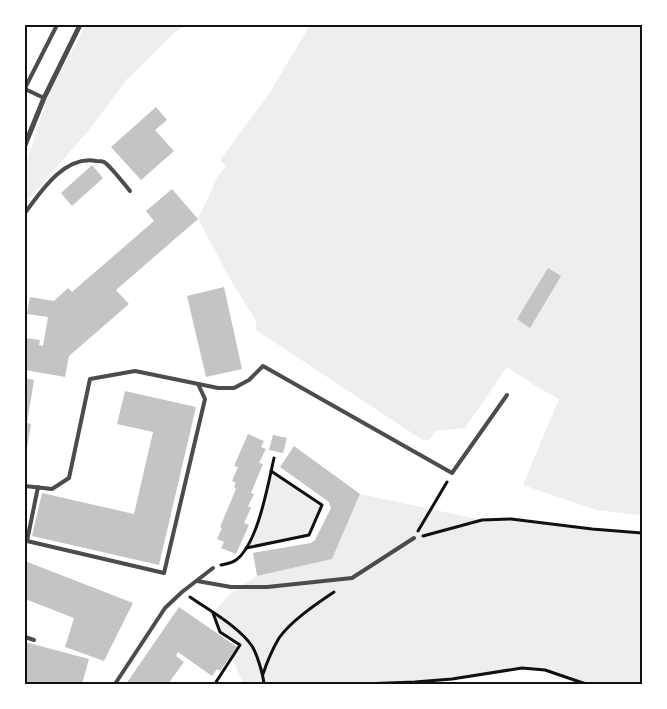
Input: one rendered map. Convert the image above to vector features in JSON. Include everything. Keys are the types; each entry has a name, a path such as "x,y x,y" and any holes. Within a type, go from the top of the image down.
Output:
{"street":[{"path":"25,145 44,98 80,25"}],"lane":[{"path":"44,98 25,88 57,25"},
{"path":"25,213 55,176 73,163 87,159 105,163 130,192"},
{"path":"25,486 52,489 69,478 90,379 135,370 218,388 234,388 249,380 262,366 452,474 507,395"},
{"path":"38,487 27,541 164,573 205,399 198,384"},
{"path":"197,581 231,587 267,587 352,578 414,538"},
{"path":"115,684 165,608 213,568"},
{"path":"25,638 34,640"}],"path":[{"path":"213,568 235,561 242,554 254,534 274,458"},
{"path":"246,548 309,535 322,505 271,471"},
{"path":"414,538 452,474"},
{"path":"414,538 482,520 511,519 642,533"},
{"path":"262,674 280,636 298,619 352,578"},
{"path":"182,592 232,626 252,647 264,684"},
{"path":"213,613 220,632 240,646 216,682"},
{"path":"362,684 452,680 522,668 545,670 586,684"}],"shaded area":[{"path":"86,25 185,25 173,34 127,79 89,130 25,203 25,167 49,93"},
{"path":"310,25 642,25 642,515 596,510 523,485 559,399 507,367 465,428 435,431 430,439 424,441 256,330 256,321 229,277 198,219 218,176 226,166 220,160 269,94"},
{"path":"271,471 322,505 309,535 246,548 254,534"},
{"path":"360,494 482,520 511,519 642,533 642,684 586,684 545,670 522,668 452,679 362,684 240,684 242,681 232,658 240,645 220,632 213,613 231,593 257,576 332,559"}],"building":[{"path":"156,107 167,120 155,130 174,151 141,180 111,147"},
{"path":"92,165 103,178 72,206 61,193"},
{"path":"172,189 198,219 116,290 129,304 69,356 65,377 25,370 25,338 40,340 39,345 43,346 48,317 27,314 30,297 54,301 68,288 72,292 154,221 146,211"},
{"path":"548,268 561,276 530,328 517,319"},
{"path":"224,287 242,369 206,377 187,296"},
{"path":"25,378 34,380 27,423 31,424 27,448 25,448"},
{"path":"125,391 196,407 159,565 32,536 42,493 134,514 153,432 117,424"},
{"path":"248,434 264,441 261,447 266,449 259,463 263,464 251,493 254,494 248,506 251,508 244,523 249,525 236,554 221,548 224,542 217,539 236,489 234,487 236,483 232,481 238,467 234,466"},
{"path":"273,435 287,438 283,453 269,450"},
{"path":"294,446 360,494 332,559 257,576 253,553 311,543 315,540 331,508 329,502 280,467"},
{"path":"25,561 133,603 104,661 65,647 74,618 25,599"},
{"path":"179,607 237,647 220,671 217,669 212,676 178,652 176,656 184,662 168,684 126,684"},
{"path":"25,642 89,659 82,684 25,684"}]}
